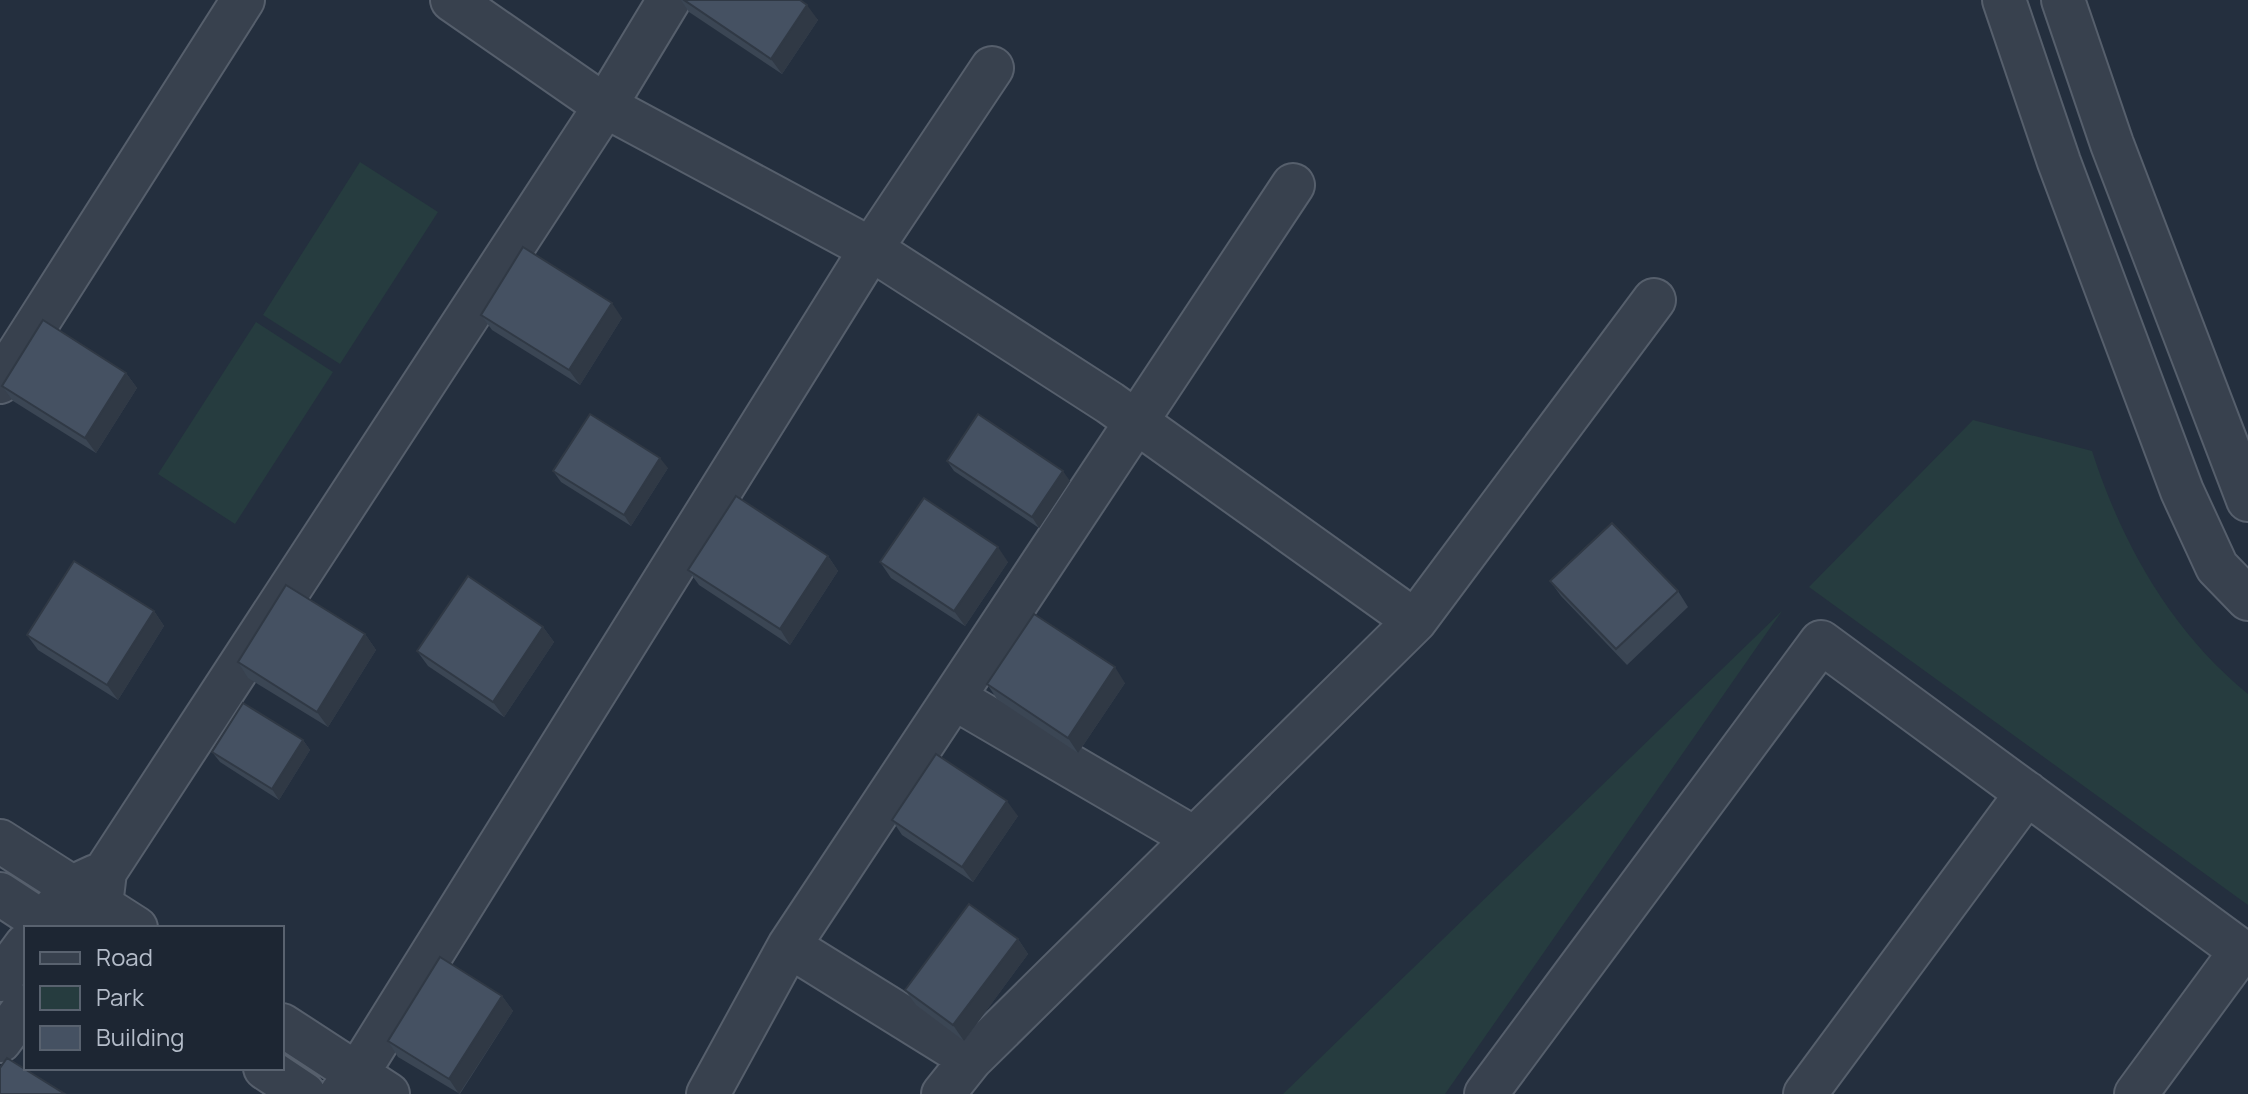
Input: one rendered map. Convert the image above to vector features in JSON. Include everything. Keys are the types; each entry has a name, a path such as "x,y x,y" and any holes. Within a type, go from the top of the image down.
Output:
{"street":[{"path":"0,382 243,0"},
{"path":"452,0 605,106 871,249 1137,423 1415,621"},
{"path":"48,926 90,898 605,106 669,0"},
{"path":"2004,0 2059,162 2182,491 2217,567 2248,599"},
{"path":"2063,0 2112,144 2248,500"},
{"path":"284,1027 362,1087 871,249 992,68"},
{"path":"708,1094 789,946 1293,185"},
{"path":"943,1094 971,1059 1415,621 1654,300"},
{"path":"1486,1094 1821,642 2244,954 2136,1094"},
{"path":"954,698 1194,838"},
{"path":"1805,1094 2027,793"},
{"path":"0,841 133,926"},
{"path":"0,894 35,926"},
{"path":"789,946 971,1059"},
{"path":"0,980 24,951"},
{"path":"0,1041 24,1009"},
{"path":"268,1070 304,1094"}],"green space":[{"path":"360,162 438,212 340,364 263,315"},
{"path":"256,322 333,372 235,524 158,474"},
{"path":"1973,420 2092,451 2118,519 2152,584 2195,643 2248,694 2248,905 1809,587"},
{"path":"1782,611 1445,1094 1283,1094"}],"building":[{"path":"684,0 800,0 807,5 771,59"},
{"path":"523,247 612,303 569,370 481,315"},
{"path":"43,320 126,373 85,438 2,386"},
{"path":"590,414 660,458 624,515 553,471"},
{"path":"978,414 1063,471 1032,517 947,461"},
{"path":"736,496 828,556 780,629 688,570"},
{"path":"924,498 998,547 954,611 880,562"},
{"path":"1612,523 1678,591 1616,649 1550,581"},
{"path":"74,561 154,611 107,685 27,635"},
{"path":"468,576 543,627 493,702 417,651"},
{"path":"286,585 365,634 317,712 238,662"},
{"path":"1034,614 1115,667 1068,738 987,684"},
{"path":"243,703 303,740 272,789 212,752"},
{"path":"936,754 1007,801 962,867 892,820"},
{"path":"969,904 1018,939 953,1025 905,990"},
{"path":"440,957 502,996 449,1079 388,1041"},
{"path":"7,1058 65,1094 0,1094 0,1068"}]}
